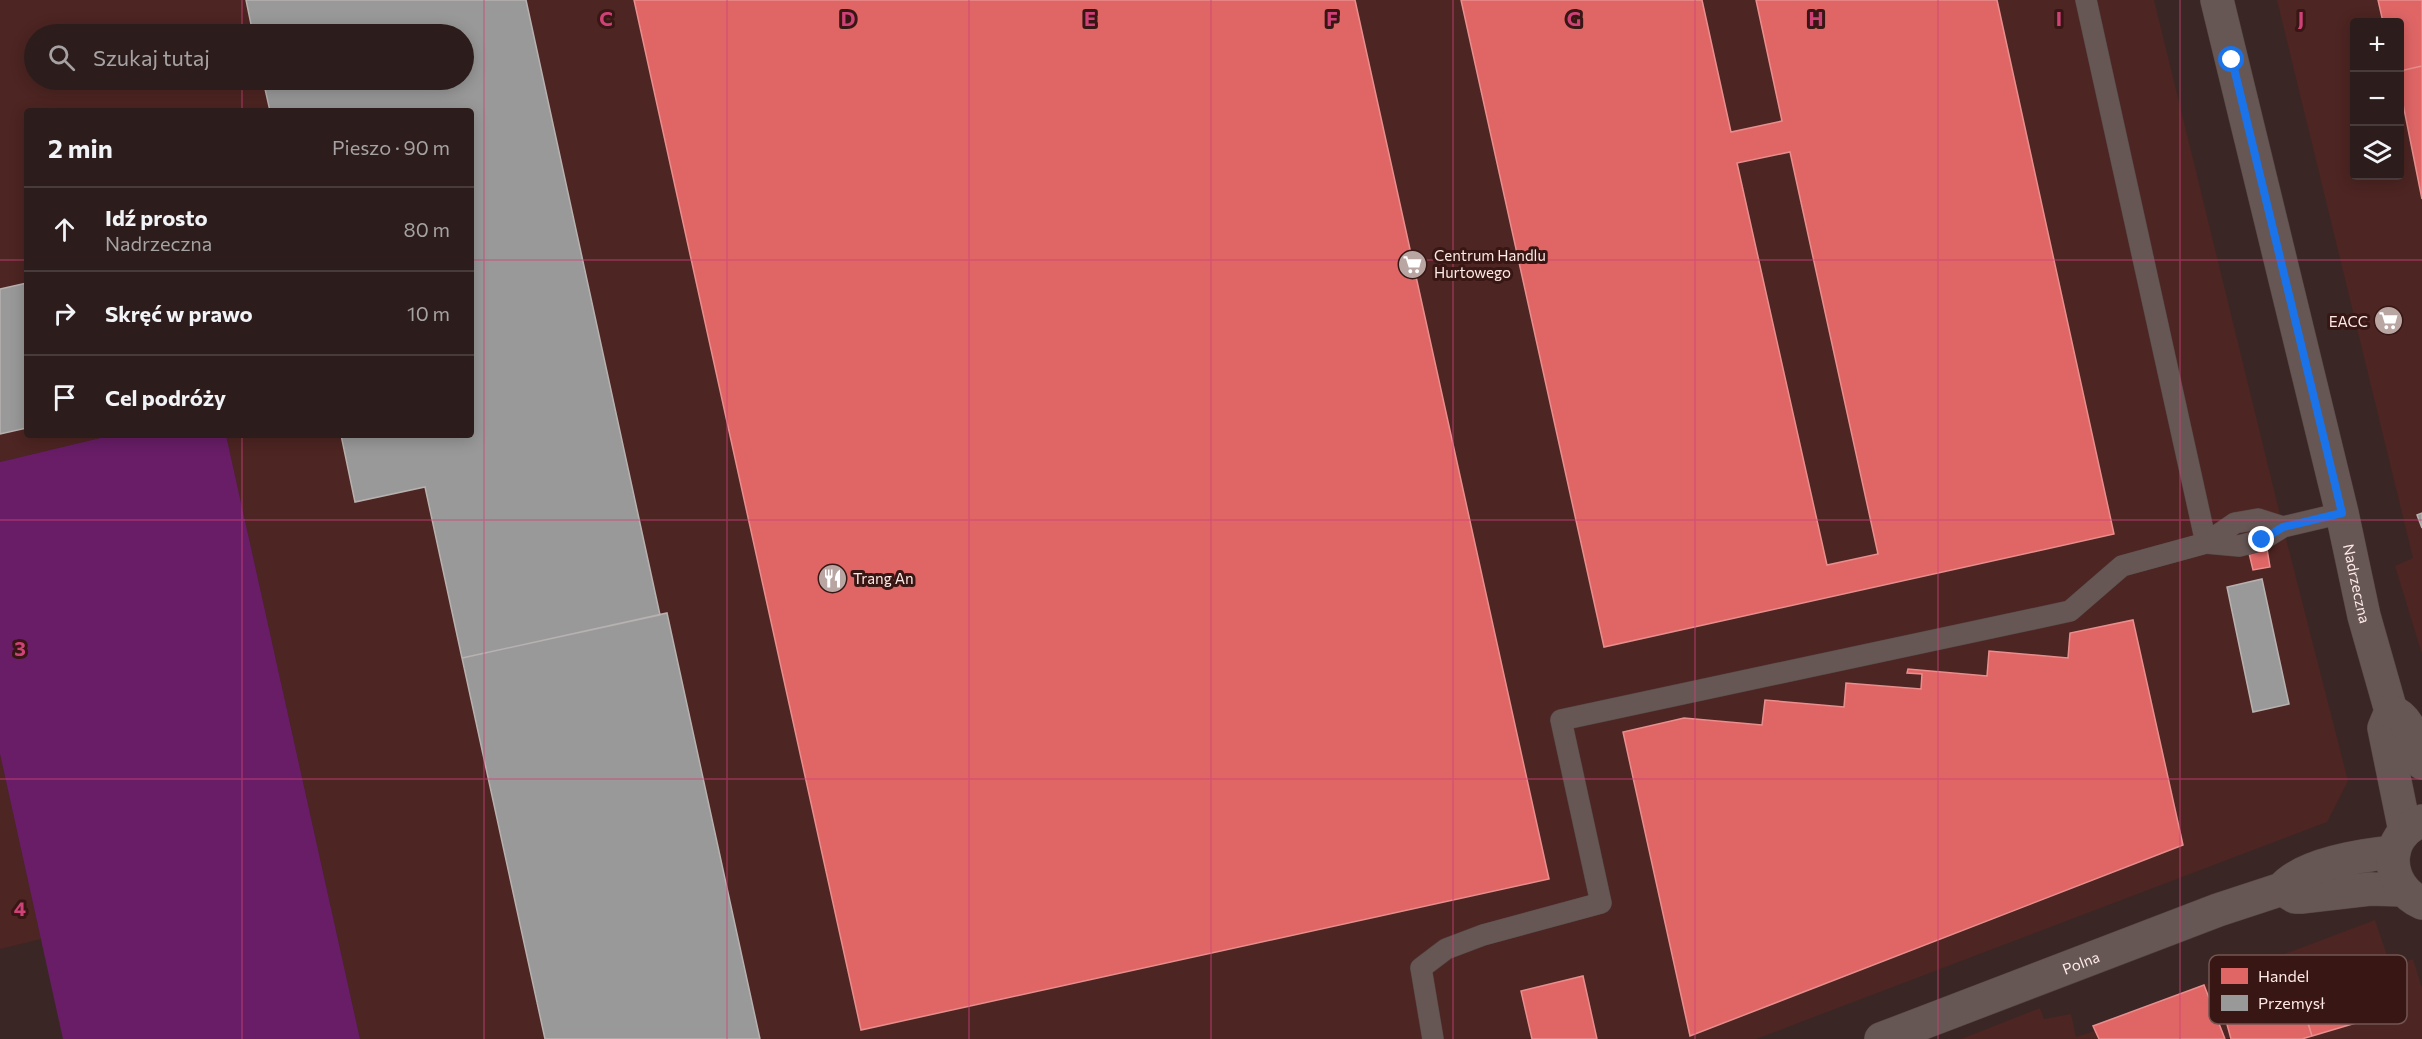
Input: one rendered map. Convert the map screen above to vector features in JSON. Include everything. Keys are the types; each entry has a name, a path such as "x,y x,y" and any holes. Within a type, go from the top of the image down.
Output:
{"street":[{"name":"Nadrzeczna","path":"2217,0 2342,513 2364,616 2391,711 2384,728 2407,835 2393,866 2396,878 2412,897"},
{"name":"Nadrzeczna","path":"2391,711 2399,715 2408,726 2422,763"},
{"name":"Polna","path":"1881,1039 2218,910 2282,889 2302,873 2353,859 2407,835"},
{"path":"2282,889 2295,897 2370,890 2412,897"}],"lane":[{"path":"2086,0 2206,543"},
{"path":"1432,1039 1421,968 1446,949 1483,934 1601,903 1561,720 2070,611 2122,566 2206,543 2239,546 2262,540 2283,527 2342,513"}],"shaded area":[{"name":"Centrum Handlu Hurtowego","path":"0,0 2154,0 2283,527 2348,781 2327,822 1756,1039 360,1039 227,438 474,438 474,108 24,108 24,438 100,438 0,462"},
{"name":"EACC","path":"2277,0 2422,0 2422,654 2395,566 2413,558"},
{"path":"100,438 227,438 360,1039 63,1039 0,754 0,462"},
{"path":"0,754 41,939 0,949"},
{"path":"2375,920 2387,955 2282,955"},
{"path":"2413,959 2422,988 2422,1039 1961,1039 2040,1008 2044,1019 2071,1014 2076,1037 2095,1031 2093,1026 2209,982 2209,1024 2407,1024 2407,961"}],"building: Handel":[{"path":"634,0 1355,0 1549,879 861,1030"},
{"path":"1461,0 1702,0 1731,132 1782,121 1756,0 1997,0 2114,534 1604,647","holes":["1790,152 1878,554 1827,565 1737,163"]},
{"path":"2378,0 2422,0 2422,66 2404,70 2404,18 2382,18"},
{"path":"2422,66 2422,199 2404,109 2404,70"},
{"path":"2267,549 2270,567 2253,570 2249,553"},
{"path":"2133,620 2183,845 1690,1036 1623,732 1684,718 1762,725 1765,700 1844,707 1846,683 1921,689 1922,674 1907,673 1908,669 1987,676 1989,651 2068,658 2070,633"},
{"path":"1583,976 1597,1039 1532,1039 1521,991"},
{"path":"2204,985 2209,998 2209,1024 2219,1024 2225,1039 2099,1039 2093,1026"},
{"path":"2227,1024 2308,1024 2312,1036 2302,1039 2231,1039"},
{"path":"2308,1024 2352,1024 2312,1036"}],"building: Przemysł":[{"path":"246,0 526,0 660,615 462,658 425,487 355,502 342,438 474,438 474,108 269,108 265,90 474,90 474,24 251,24"},
{"path":"24,284 24,429 0,434 0,289"},
{"path":"2422,513 2422,528 2417,515"},
{"path":"2262,579 2289,704 2253,712 2227,587"},
{"path":"667,613 760,1039 545,1039 462,658"}],"place":[{"name":"Centrum Handlu Hurtowego","path":"1413,264"},
{"name":"EACC","path":"2389,321"},
{"name":"Trang An","path":"832,578"}],"route":[{"path":"2232,60 2342,513 2283,527 2262,540"}]}
